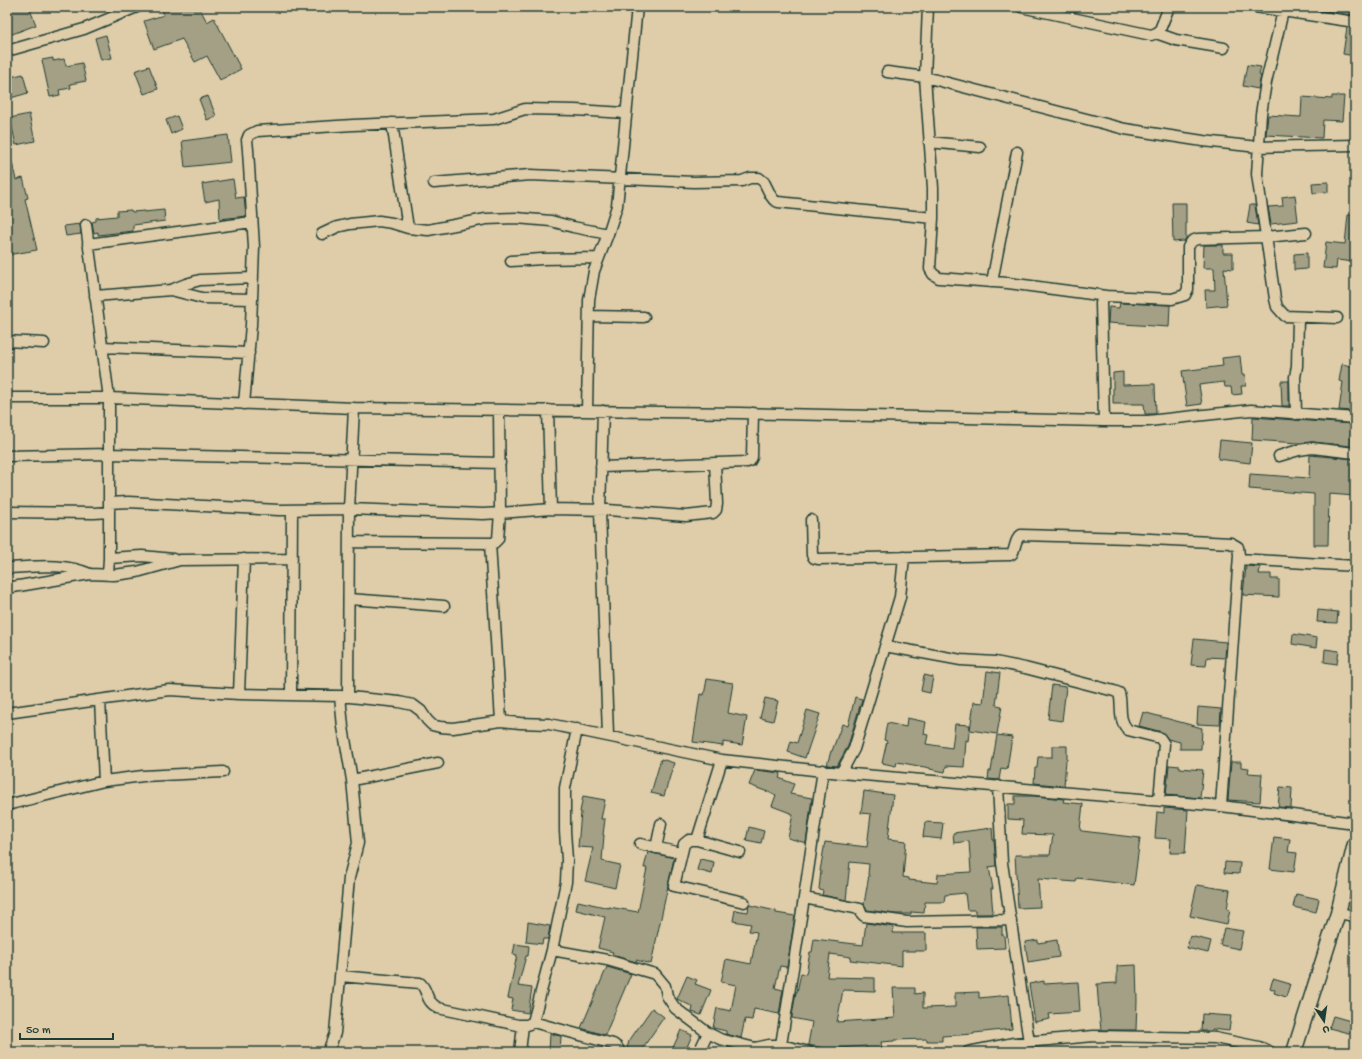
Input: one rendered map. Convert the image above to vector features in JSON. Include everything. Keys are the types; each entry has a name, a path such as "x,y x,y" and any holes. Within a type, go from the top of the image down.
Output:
{"main road":[{"path":"1294,1052 1338,913 1355,844"}],"street":[{"path":"7,51 84,29 137,7"},
{"path":"587,411 589,300 594,270 617,206 637,7"},
{"path":"928,7 925,77 933,188 930,268 933,274 939,278 992,282 1106,296 1172,299 1185,295 1188,289 1188,247 1192,241 1197,239 1266,237 1306,233"},
{"path":"1022,7 1152,35 1159,32 1169,7"},
{"path":"1255,7 1283,9 1355,22"},
{"path":"1283,9 1266,82 1258,147 1257,174 1277,307 1285,316 1337,318"},
{"path":"1156,33 1176,40 1224,48"},
{"path":"887,72 925,77 1125,129 1203,141 1258,147 1355,145"},
{"path":"244,404 249,353 254,247 248,150 249,134 257,132 392,123 494,119 525,109 626,113"},
{"path":"392,123 408,228"},
{"path":"929,142 980,147"},
{"path":"992,282 1017,152"},
{"path":"434,183 530,175 694,182 742,181 750,178 759,178 764,182 774,200 778,202 933,218"},
{"path":"322,234 337,227 350,224 379,221 408,228 428,230 486,219 516,218 551,221 608,234"},
{"path":"88,244 252,222"},
{"path":"86,225 109,398 108,575"},
{"path":"511,261 599,258"},
{"path":"95,296 171,290 200,280 252,278"},
{"path":"171,290 202,298 252,299"},
{"path":"1104,421 1101,303 1102,298 1106,296"},
{"path":"589,316 644,317"},
{"path":"1296,414 1295,377 1297,366 1298,316"},
{"path":"7,342 44,343"},
{"path":"102,347 249,353"},
{"path":"7,398 109,398 354,408 753,413 1104,421 1148,421 1252,410 1355,418"},
{"path":"328,1052 335,1033 349,878 358,844 352,780 343,727 348,599 349,509 354,408"},
{"path":"349,542 496,542 498,539 500,513 499,410"},
{"path":"548,410 550,509"},
{"path":"604,411 600,511 608,735"},
{"path":"601,467 747,462 752,457 753,413"},
{"path":"1279,456 1312,448 1355,453"},
{"path":"7,456 109,454 500,463"},
{"path":"7,512 94,513 109,507 292,510 349,509 483,514 550,509 686,516 713,513 716,510 715,463"},
{"path":"291,695 292,510"},
{"path":"811,520 812,555 818,560 1010,555 1015,550 1016,542 1018,537 1021,535 1231,542 1238,548 1239,559 1221,806"},
{"path":"490,543 501,721"},
{"path":"109,558 142,556 180,560 292,559"},
{"path":"841,773 854,749 900,597 904,558"},
{"path":"239,694 244,559"},
{"path":"1239,559 1355,566"},
{"path":"7,588 90,574 108,575 137,572 180,560"},
{"path":"7,568 66,567 81,570 90,574"},
{"path":"348,599 444,606"},
{"path":"885,646 961,660 995,662 1025,668 1114,691 1118,694 1120,699 1120,713 1122,722 1126,727 1138,733 1160,738 1163,741 1164,744 1159,800"},
{"path":"7,713 169,690 344,697 399,702 413,705 421,711 432,725 440,728 453,728 501,721 549,724 608,735 722,760 841,773 1221,806 1355,823"},
{"path":"100,700 104,781"},
{"path":"520,1052 552,950 566,882 567,860 564,832 565,788 577,729"},
{"path":"697,840 722,760"},
{"path":"352,780 438,763"},
{"path":"781,1045 823,770"},
{"path":"7,806 104,781 142,776 223,772"},
{"path":"998,786 1002,863 1029,1042"},
{"path":"656,848 661,824"},
{"path":"740,852 697,840 689,840 684,844 681,853 674,886 744,902"},
{"path":"640,844 681,853"},
{"path":"804,898 860,909 864,916 907,922 1011,920"},
{"path":"1338,913 1355,916"},
{"path":"552,950 607,960 655,974 665,986 667,996 675,1008 708,1033 720,1039 746,1049 769,1045 781,1045 809,1052"},
{"path":"340,976 420,983 432,1004 438,1008 528,1023 613,1044 620,1052"},
{"path":"698,1052 708,1033"},
{"path":"968,1052 1014,1043 1094,1036 1215,1038 1259,1047 1270,1052"}],"building":[{"path":"7,7 29,7 36,25 7,36"},
{"path":"168,7 199,7 207,22 214,18 241,69 220,80 207,56 195,62 182,39 154,49 144,21 164,15 162,9"},
{"path":"1317,7 1352,7 1351,15 1317,10"},
{"path":"1347,27 1355,28 1355,56 1343,54"},
{"path":"106,35 112,58 101,60 95,38"},
{"path":"53,58 53,61 64,59 66,66 82,63 86,81 70,84 71,88 59,90 60,95 50,97 42,60"},
{"path":"1247,65 1261,67 1259,75 1261,76 1258,89 1243,86"},
{"path":"149,66 158,89 144,94 135,71"},
{"path":"23,74 28,93 7,99 7,78"},
{"path":"208,96 216,116 207,120 199,99"},
{"path":"1332,96 1344,96 1342,121 1323,120 1322,138 1266,135 1268,115 1301,117 1302,97 1332,99"},
{"path":"29,114 35,141 16,145 10,118"},
{"path":"177,116 182,129 171,134 166,120"},
{"path":"228,135 231,162 185,167 182,141"},
{"path":"7,158 11,158 16,180 23,178 28,198 25,199 37,250 7,255"},
{"path":"233,179 236,198 244,197 246,216 220,219 219,199 205,202 202,184"},
{"path":"1328,182 1328,192 1313,193 1312,183"},
{"path":"1295,195 1298,221 1271,224 1268,207 1283,206 1282,197"},
{"path":"1172,203 1186,203 1186,238 1184,241 1173,242"},
{"path":"1250,205 1255,205 1258,225 1247,223"},
{"path":"131,210 132,212 144,212 164,210 165,221 133,225 133,231 98,235 98,232 94,233 92,222 96,221 96,218 117,216 117,211"},
{"path":"1348,215 1355,215 1354,262 1337,260 1336,269 1323,268 1326,242 1345,244"},
{"path":"80,224 81,234 66,236 64,226"},
{"path":"1204,245 1223,245 1223,253 1233,253 1233,269 1224,268 1227,305 1206,307 1205,290 1215,290 1214,268 1203,268"},
{"path":"1307,253 1307,269 1294,270 1294,254"},
{"path":"1120,303 1170,305 1169,327 1108,323 1109,307 1119,308"},
{"path":"1240,356 1242,375 1245,375 1246,386 1241,386 1242,394 1232,395 1231,387 1225,387 1224,382 1199,385 1202,404 1187,406 1182,371 1223,366 1222,358"},
{"path":"1342,364 1355,367 1355,407 1353,411 1339,410 1343,382 1339,381"},
{"path":"1123,372 1123,385 1155,384 1156,414 1145,414 1144,404 1113,404 1113,373"},
{"path":"1281,381 1289,381 1289,406 1282,406"},
{"path":"1253,417 1352,424 1350,446 1313,442 1299,443 1252,440"},
{"path":"1220,440 1252,443 1250,463 1218,459"},
{"path":"1310,455 1355,459 1355,496 1329,494 1328,545 1314,545 1314,494 1249,489 1250,474 1309,478"},
{"path":"1246,566 1260,567 1259,574 1271,574 1271,579 1279,579 1279,597 1243,595"},
{"path":"1318,610 1338,612 1337,623 1317,622"},
{"path":"1293,634 1317,638 1316,648 1292,644"},
{"path":"1194,639 1226,642 1225,658 1207,657 1206,666 1191,665"},
{"path":"1325,649 1339,651 1337,664 1324,662"},
{"path":"987,671 1000,673 996,705 1002,706 997,734 970,730 974,702 983,703"},
{"path":"924,675 933,677 930,693 921,691"},
{"path":"707,679 733,683 728,713 747,717 742,745 723,742 723,746 693,742 700,694 704,695"},
{"path":"1052,685 1066,687 1062,721 1048,719"},
{"path":"855,697 862,699 848,746 837,766 827,765 842,724 848,726"},
{"path":"765,698 778,701 773,721 760,718"},
{"path":"1198,707 1221,709 1220,725 1197,724"},
{"path":"807,710 820,714 805,758 788,752 791,741 797,743"},
{"path":"1143,712 1202,728 1201,749 1180,749 1180,742 1168,739 1162,732 1139,726"},
{"path":"907,718 926,722 924,734 928,735 926,744 952,748 955,724 970,725 968,741 966,740 964,767 946,766 945,772 897,762 896,766 882,763 887,741 884,740 887,723 906,727"},
{"path":"997,735 1012,737 1007,769 1001,768 999,780 988,779 989,771 991,771"},
{"path":"1052,746 1067,746 1064,786 1034,783 1035,768 1037,768 1038,757 1052,757"},
{"path":"661,759 674,763 664,796 651,793"},
{"path":"1231,762 1241,762 1241,767 1249,768 1248,773 1262,774 1260,802 1228,800"},
{"path":"1169,765 1180,766 1180,768 1203,770 1200,798 1166,795"},
{"path":"755,770 781,773 779,778 794,784 790,794 812,798 806,843 788,838 793,814 772,806 776,795 749,785"},
{"path":"1280,787 1292,788 1291,808 1278,807"},
{"path":"864,791 893,795 888,839 906,841 903,877 909,878 909,880 937,883 938,874 971,872 969,841 954,843 953,833 992,828 996,866 989,867 993,889 991,889 993,914 975,914 975,910 967,910 965,893 945,895 944,902 925,902 924,913 911,912 911,914 895,914 867,910 864,904 869,875 869,864 850,862 846,900 822,895 823,891 819,889 820,871 825,842 867,847 871,814 861,813"},
{"path":"583,796 605,800 601,819 605,819 602,861 620,865 615,888 585,881 593,848 578,847 580,812"},
{"path":"1015,796 1064,799 1063,802 1083,804 1080,830 1140,838 1134,885 1077,878 1076,882 1038,879 1040,907 1018,908 1015,855 1050,855 1053,835 1022,834 1023,820 1008,819 1008,804 1015,804"},
{"path":"1164,808 1188,810 1185,853 1170,853 1171,839 1155,838 1157,812 1164,813"},
{"path":"925,822 943,823 941,839 923,837"},
{"path":"749,827 764,831 761,843 746,840"},
{"path":"1274,837 1290,839 1288,852 1297,853 1294,872 1270,869"},
{"path":"648,852 674,858 651,964 636,960 636,962 612,955 613,952 598,948 605,917 576,910 578,901 609,908 638,912 647,868 644,868"},
{"path":"700,859 714,862 712,874 697,870"},
{"path":"1225,862 1240,863 1239,874 1224,873"},
{"path":"1197,885 1230,890 1227,909 1230,910 1227,924 1190,916"},
{"path":"1296,894 1319,899 1316,912 1293,907"},
{"path":"749,905 776,911 776,913 795,916 787,967 780,966 775,988 783,990 779,1014 754,1009 752,1020 745,1019 741,1038 726,1034 726,1031 713,1028 717,1008 731,1011 736,985 721,982 726,959 751,964 757,932 749,931 751,924 733,921 735,910 748,912"},
{"path":"528,922 550,926 548,939 543,939 542,944 526,942"},
{"path":"866,923 894,927 893,933 926,933 926,951 902,951 902,966 850,960 851,957 830,954 827,977 875,978 875,991 843,990 837,1022 895,1018 893,988 915,988 915,994 923,993 923,1008 955,1007 955,993 979,992 979,998 1009,995 1012,1029 942,1036 942,1041 927,1041 927,1039 881,1042 882,1050 866,1052 866,1046 839,1048 839,1051 808,1045 812,1022 792,1018 792,1016 801,973 806,974 814,939 863,945"},
{"path":"976,927 1002,927 1005,948 977,949"},
{"path":"1224,928 1243,931 1239,949 1220,945"},
{"path":"1190,936 1211,941 1208,953 1187,948"},
{"path":"1038,940 1038,943 1057,940 1059,957 1028,962 1025,942"},
{"path":"515,944 529,946 528,956 526,956 518,986 532,988 528,1013 511,1010 513,999 508,998 517,955 513,954"},
{"path":"1136,965 1136,1030 1101,1030 1097,984 1117,983 1117,966"},
{"path":"607,967 631,974 605,1035 581,1028"},
{"path":"687,976 697,980 695,984 711,990 701,1015 692,1012 693,1007 677,999"},
{"path":"1273,979 1290,984 1286,997 1274,993 1275,990 1270,988"},
{"path":"1044,981 1044,984 1078,982 1080,1012 1049,1014 1050,1019 1035,1022 1029,984"},
{"path":"652,1008 664,1017 640,1052 626,1052 629,1041"},
{"path":"1202,1014 1231,1016 1229,1031 1212,1029 1212,1031 1201,1031"},
{"path":"1333,1016 1354,1022 1352,1034 1329,1028"},
{"path":"681,1030 692,1035 685,1052 671,1052"},
{"path":"550,1034 561,1036 560,1052 549,1052"}]}
